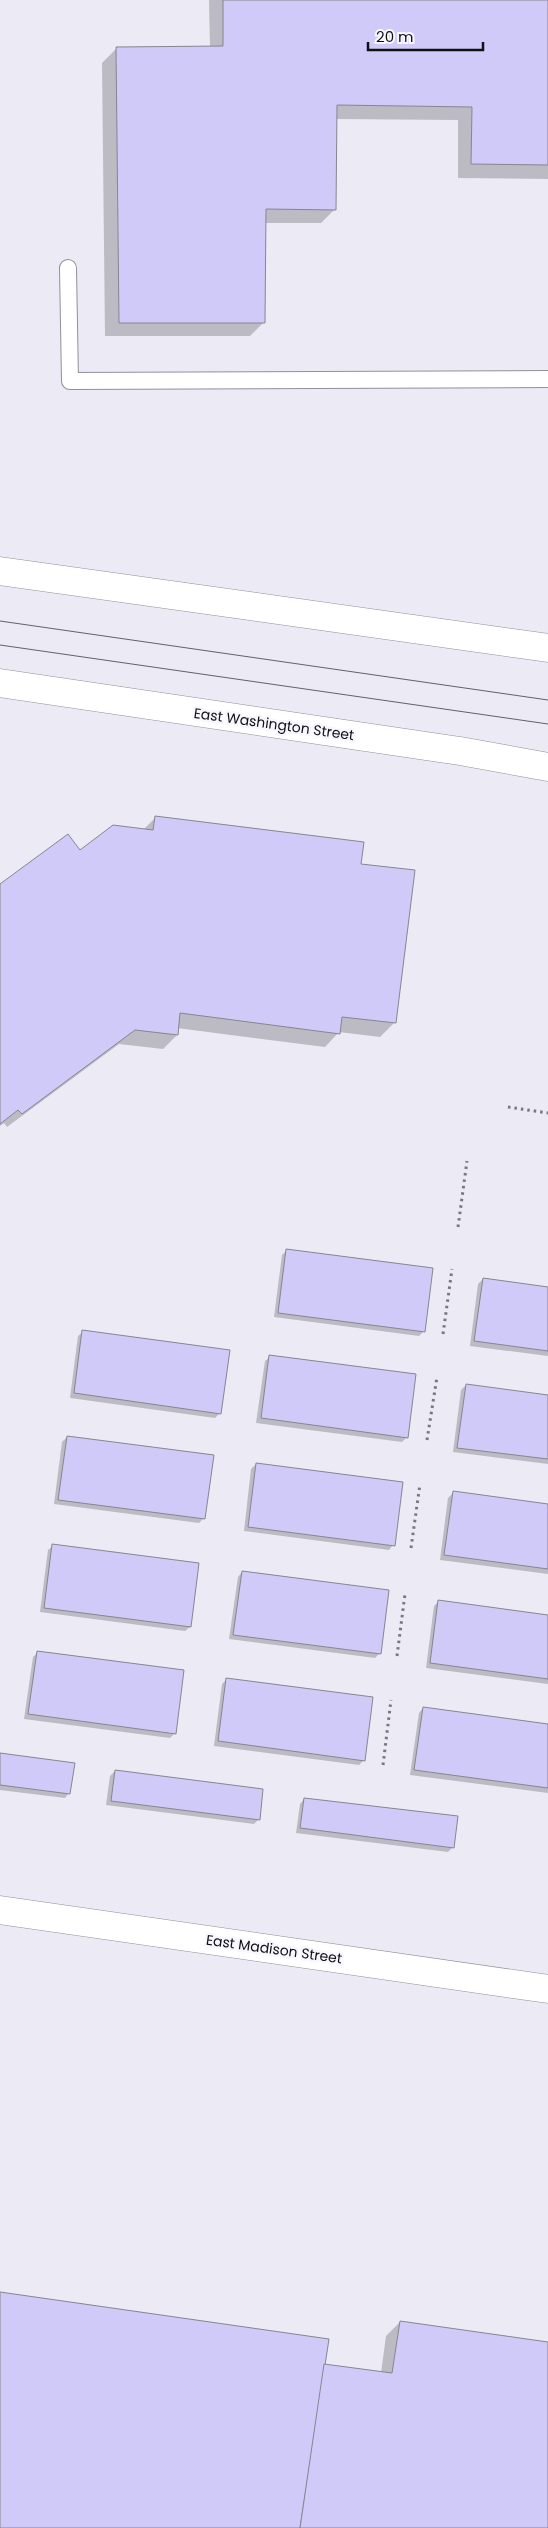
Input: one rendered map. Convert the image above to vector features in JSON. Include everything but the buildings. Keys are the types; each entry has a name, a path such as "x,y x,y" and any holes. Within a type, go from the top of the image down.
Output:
{"main road":[{"path":"0,571 548,648"},
{"name":"East Washington Street","path":"0,683 450,749 548,767"},
{"name":"East Madison Street","path":"0,1910 548,1988"}],"lane":[{"path":"68,268 70,381 548,379"}],"path":[{"path":"508,1107 548,1114"},
{"path":"458,1227 467,1161"},
{"path":"443,1334 452,1268"},
{"path":"427,1440 437,1378"},
{"path":"411,1548 420,1484"},
{"path":"397,1656 405,1594"},
{"path":"383,1765 391,1700"}],"tram line":[{"path":"0,621 548,700"},
{"path":"0,645 548,724"}]}
